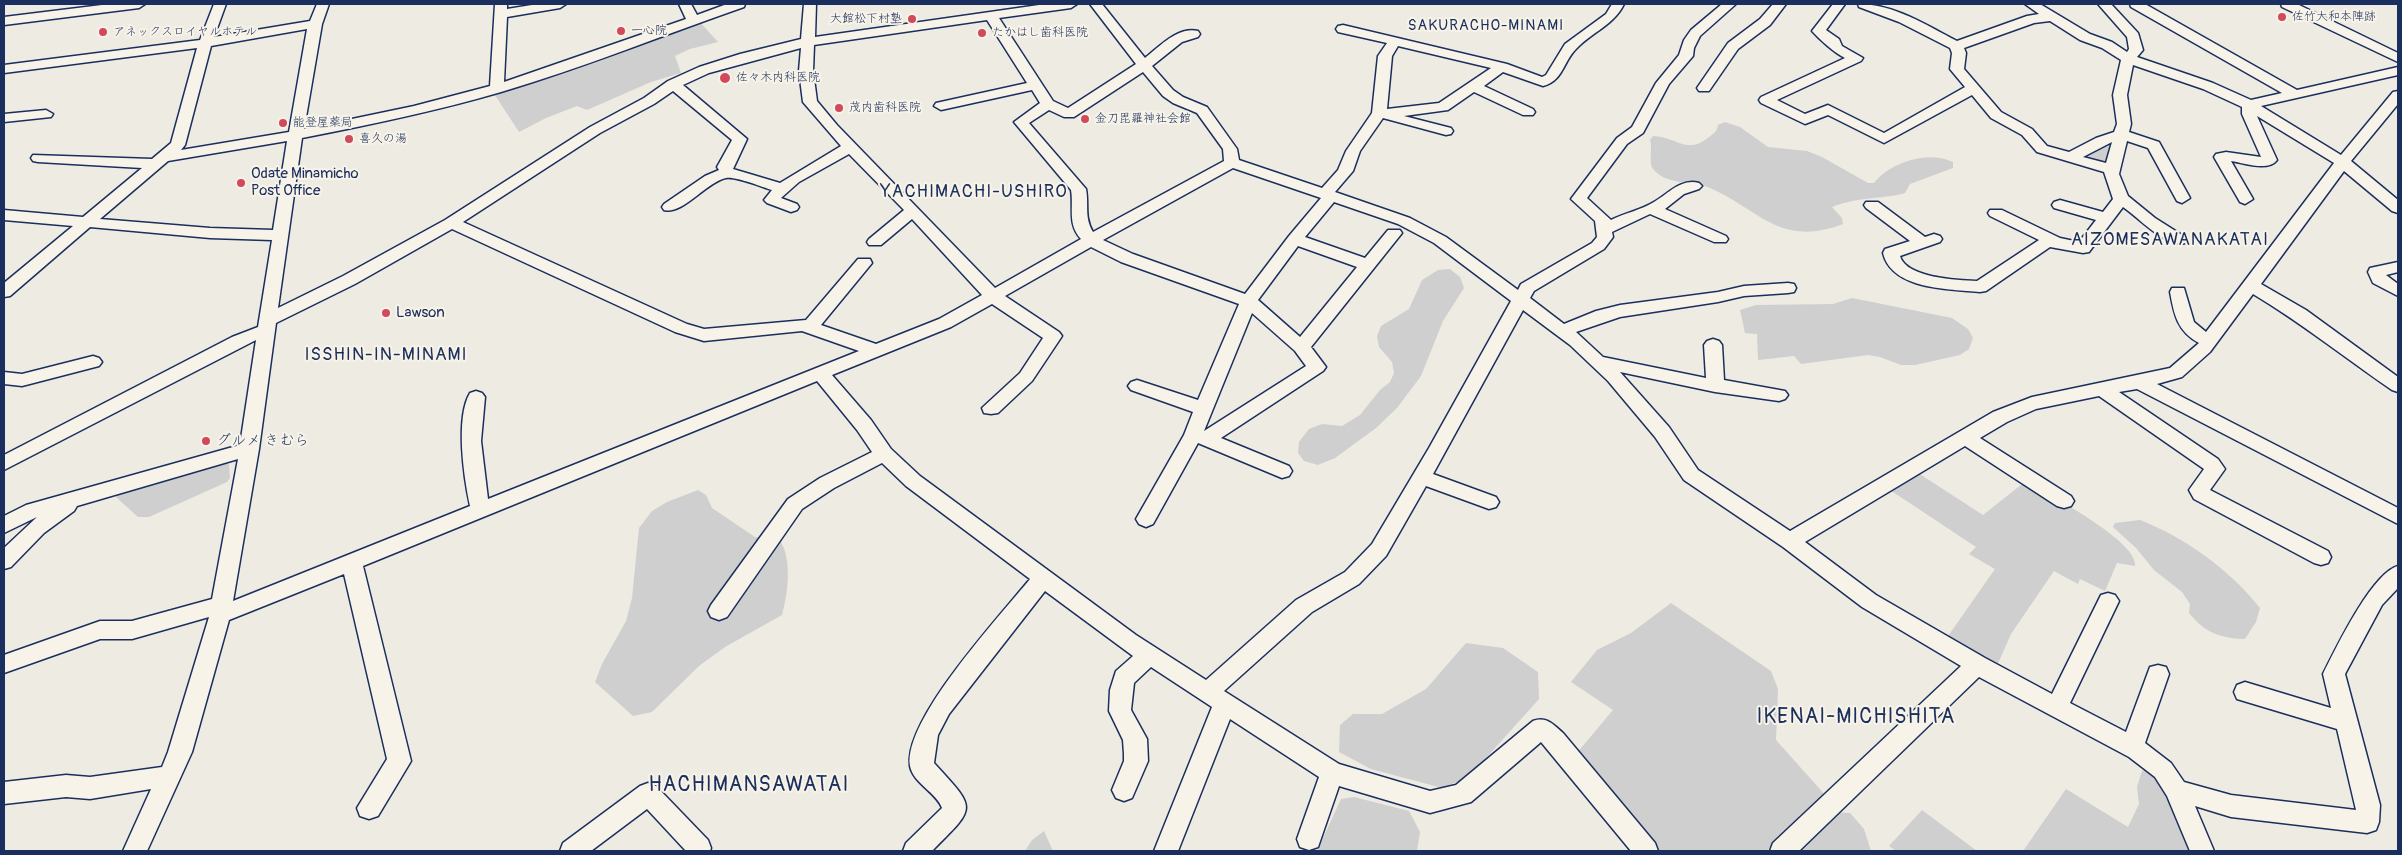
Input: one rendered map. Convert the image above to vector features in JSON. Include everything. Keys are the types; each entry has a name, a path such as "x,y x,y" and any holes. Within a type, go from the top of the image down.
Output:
{"street":[{"path":"4,21 139,4"},
{"path":"4,292 178,145 204,43 220,4"},
{"path":"135,851 180,752 221,610 249,449 295,137 315,24 322,4"},
{"path":"496,88 500,9 560,4"},
{"path":"684,4 693,20"},
{"path":"38,158 160,161 295,137 406,112 496,88 739,4"},
{"path":"810,4 806,72 810,102 850,147 913,210 994,296 1053,336 1026,377 991,408"},
{"path":"4,463 238,342 451,223 595,130 649,101 673,84 704,70 744,57 807,42 1071,4"},
{"path":"1096,4 1168,93 1178,100 1202,110 1230,149 1232,163"},
{"path":"1343,29 1502,67 1543,82 1551,78 1570,47 1611,16 1618,4"},
{"path":"1166,851 1216,699 1304,606 1352,578 1379,550 1422,477 1527,288 1598,246 1605,237 1603,220 1579,199 1622,141 1638,130 1663,83 1686,56 1686,47 1696,32 1730,4"},
{"path":"1704,88 1733,46 1766,22 1780,4"},
{"path":"1839,4 1819,31 1834,42 1836,48 1856,58 1766,100 1805,120 1828,109 1884,139 1974,88"},
{"path":"1864,4 1904,19 1956,46 1960,53 1957,69 1996,115 2028,132 2042,149 2112,170"},
{"path":"2031,4 2084,37 2107,45 2128,59 2208,86 2249,106 2343,162 2398,208"},
{"path":"2105,4 2111,4"},
{"path":"2105,4 2133,36 2136,50 2128,59 2124,70 2120,96 2124,124 2111,174 2121,199 2179,240"},
{"path":"2136,4 2294,94"},
{"path":"2287,4 2398,58"},
{"path":"990,16 1048,104 1069,114 1144,65 1176,39 1193,34"},
{"path":"1956,46 2032,19 2050,17"},
{"path":"4,69 204,43 315,24"},
{"path":"1146,520 1200,437 1204,409 1249,301 1345,171 1365,131 1379,114 1385,56 1395,41"},
{"path":"2381,50 2398,46"},
{"path":"1379,114 1442,106 1502,67"},
{"path":"2249,106 2398,71"},
{"path":"673,84 740,139 739,144 728,160 725,168 727,172"},
{"path":"941,106 1035,85"},
{"path":"1473,86 1528,112"},
{"path":"1790,541 1965,437 2032,403 2176,373 2209,341 2343,162 2393,110 2398,95"},
{"path":"1048,104 1021,122 1063,174 1078,189 1080,198 1078,214 1084,233 1092,240 1127,258 1249,301 1301,347 1316,367 1200,437"},
{"path":"2245,199 2221,157 2226,156 2265,162 2270,160 2249,114 2249,106"},
{"path":"4,118 46,114"},
{"path":"1379,114 1446,130"},
{"path":"2070,158 2111,136 2121,136 2154,145 2182,198"},
{"path":"791,207 772,200 782,188 850,147"},
{"path":"4,664 100,630 132,630 221,610 352,563 819,372 945,323 1232,163 1404,221 1440,240 1562,331 1614,377 1662,432 1690,475 1790,541 1869,601 1977,665 2132,747 2163,770 2176,790 2202,851"},
{"path":"670,207 710,179 727,172 782,188"},
{"path":"1605,229 1632,215 1659,206 1679,191 1694,186"},
{"path":"2381,192 2398,188"},
{"path":"1996,214 2054,241 2072,247 2083,248 2121,199"},
{"path":"1872,205 1928,241 1891,253 1892,260 1915,278 1980,287 2046,242 2054,241"},
{"path":"2060,205 2107,218"},
{"path":"1651,209 1720,239"},
{"path":"875,242 913,210"},
{"path":"4,215 210,233 280,236"},
{"path":"451,223 681,328 704,335 803,325 874,350"},
{"path":"1301,347 1394,234"},
{"path":"1295,239 1368,265"},
{"path":"810,327 864,264"},
{"path":"2398,266 2376,272 2379,279 2398,291"},
{"path":"2250,285 2300,314 2353,355 2398,386"},
{"path":"1562,331 1602,315 1620,311 1718,297 1744,290 1788,288"},
{"path":"2178,292 2186,326 2191,332 2209,341"},
{"path":"1713,345 1715,386"},
{"path":"4,378 22,380 93,362"},
{"path":"1598,362 1715,386 1779,395"},
{"path":"819,372 864,425 884,454 921,487 1149,655 1332,773 1430,802 1463,794 1541,728 1555,740 1646,851"},
{"path":"2139,382 2398,516"},
{"path":"1136,386 1204,409"},
{"path":"2101,389 2211,464 2215,469 2199,490 2202,494 2321,557"},
{"path":"476,397 470,446 472,474 481,511"},
{"path":"1200,437 1282,471"},
{"path":"1965,437 2064,501"},
{"path":"4,525 26,513 249,449"},
{"path":"719,611 795,504 827,482 884,454"},
{"path":"1422,477 1489,502"},
{"path":"4,561 37,528 76,499"},
{"path":"352,563 399,761 369,808"},
{"path":"2176,790 2231,806 2367,822 2368,805 2334,674 2375,599 2398,574"},
{"path":"915,851 954,813 955,803 922,766 927,734 941,707 1044,577"},
{"path":"2057,708 2108,601"},
{"path":"1124,790 1136,760 1136,754 1134,739 1120,711 1121,690 1124,678 1149,655"},
{"path":"1782,851 1977,665"},
{"path":"2132,747 2158,674"},
{"path":"2245,692 2347,722"},
{"path":"1309,839 1332,773"},
{"path":"4,793 66,786 90,788 169,776"},
{"path":"572,851 648,794 699,848"}],"shaded area":[{"path":"699,21 718,42 690,49 675,56 681,73 651,82 587,110 577,106 546,118 519,132 493,92"},
{"path":"1725,122 1740,127 1768,147 1807,151 1822,157 1868,183 1874,183 1890,169 1910,160 1933,157 1953,162 1953,168 1910,184 1905,193 1852,201 1832,207 1842,218 1843,224 1821,230 1803,232 1786,229 1710,188 1673,181 1659,175 1653,169 1650,140 1653,136 1681,144 1694,145 1712,135 1718,125"},
{"path":"2106,142 2115,145 2110,165 2078,158"},
{"path":"1450,269 1460,277 1464,288 1443,321 1421,376 1397,408 1376,428 1335,458 1318,465 1304,461 1298,453 1299,442 1309,429 1322,424 1342,426 1360,415 1380,390 1390,382 1394,373 1392,362 1379,347 1377,336 1381,326 1409,309 1422,280 1438,270"},
{"path":"1852,298 1952,318 1968,329 1973,338 1969,349 1960,355 1915,365 1901,365 1880,357 1868,355 1801,364 1794,356 1758,360 1757,334 1745,333 1740,310 1756,305 1833,304"},
{"path":"223,462 229,464 230,478 227,482 149,517 138,517 116,497 122,490"},
{"path":"1915,471 1983,515 2026,481 2071,507 2108,532 2123,544 2132,556 2135,566 2117,563 2105,591 2080,579 2078,584 2054,571 2011,634 1995,670 1946,639 1995,569 1969,554 1976,547 1887,488"},
{"path":"698,490 706,495 712,508 755,537 781,542 788,568 786,597 782,615 725,647 699,666 652,712 633,716 595,682 602,664 626,621 632,598 639,528 652,511 667,502"},
{"path":"2140,520 2174,536 2206,556 2248,594 2260,608 2256,622 2245,639 2221,636 2207,630 2195,620 2189,613 2190,604 2182,592 2154,570 2136,548 2113,527 2115,523"},
{"path":"1671,603 1771,671 1778,689 1776,740 1826,796 1766,851 1657,851 1576,754 1613,710 1571,682 1597,650 1631,633"},
{"path":"1466,643 1503,648 1538,672 1539,699 1469,777 1442,788 1371,769 1339,752 1340,725 1353,714 1382,714 1426,689"},
{"path":"2148,769 2163,784 2189,851 2023,851 2066,789 2128,827 2139,804 2137,787 2142,771"},
{"path":"1354,797 1409,811 1420,832 1417,851 1317,851 1341,799"},
{"path":"1922,810 1977,851 1896,851 1889,846"},
{"path":"1834,812 1850,813 1864,829 1871,851 1794,851"},
{"path":"1044,831 1053,851 1025,851 1032,840"}],"place":[{"name":"佐竹大和本陣跡","path":"2282,17"},
{"name":"大館松下村塾","path":"912,19"},
{"name":"一心院","path":"621,31"},
{"name":"アネックスロイヤルホテル","path":"103,32"},
{"name":"たかはし歯科医院","path":"982,33"},
{"name":"佐々木内科医院","path":"725,78"},
{"name":"茂内歯科医院","path":"839,108"},
{"name":"金刀毘羅神社会館","path":"1085,119"},
{"name":"能登屋薬局","path":"283,123"},
{"name":"喜久の湯","path":"349,139"},
{"name":"Odate Minamicho Post Office","path":"241,183"},
{"name":"Lawson","path":"386,313"},
{"name":"グルメ きむら","path":"206,441"}],"district":[{"name":"SAKURACHO-MINAMI","path":"1486,26"},
{"name":"YACHIMACHI-USHIRO","path":"974,192"},
{"name":"AIZOMESAWANAKATAI","path":"2170,240"},
{"name":"ISSHIN-IN-MINAMI","path":"386,355"},
{"name":"IKENAI-MICHISHITA","path":"1856,718"},
{"name":"HACHIMANSAWATAI","path":"749,786"}]}
